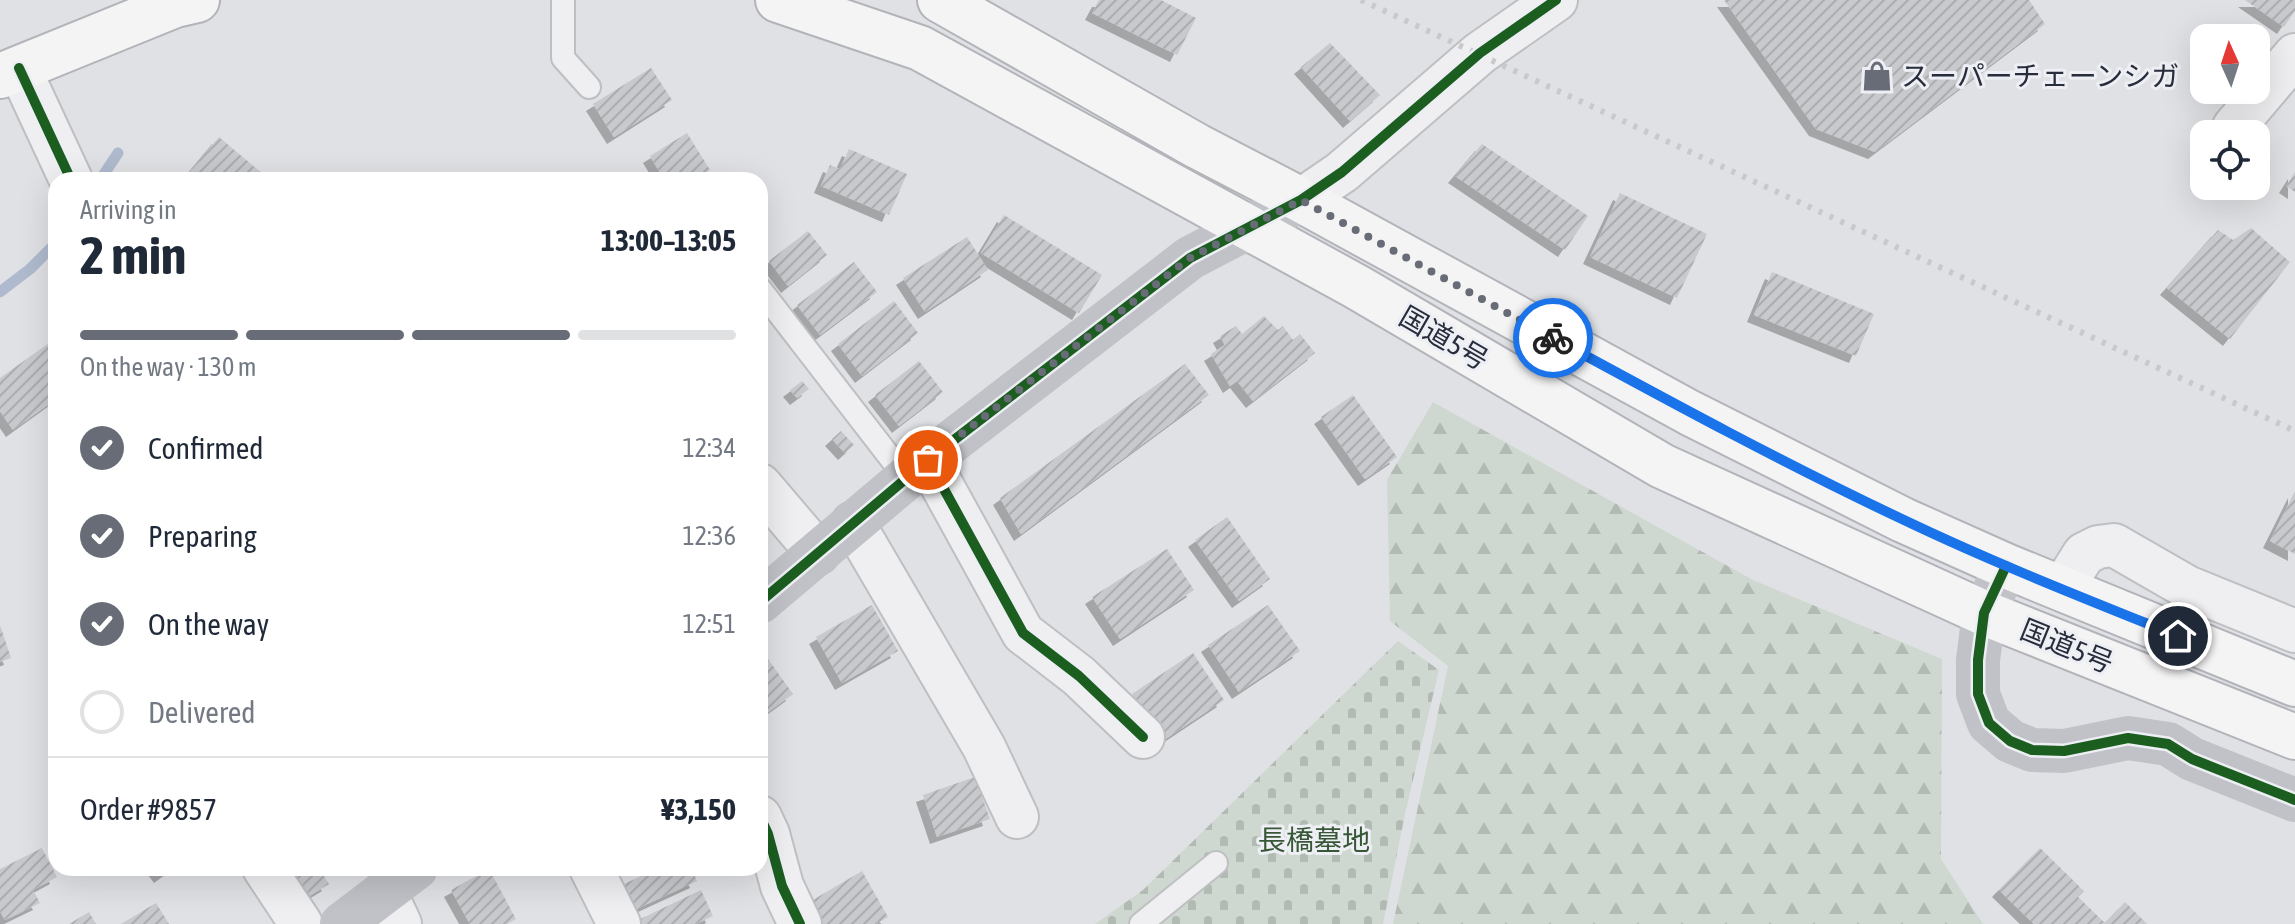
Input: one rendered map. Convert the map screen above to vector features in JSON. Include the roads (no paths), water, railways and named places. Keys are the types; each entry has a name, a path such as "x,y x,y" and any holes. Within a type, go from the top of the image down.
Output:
{"highway":[{"path":"10,72 175,5 197,0"},
{"name":"国道5号","path":"778,0 920,48 1357,287 1662,466 1984,613 2295,737"},
{"name":"国道5号","path":"940,0 1197,146 1690,413 1903,520 2006,566 2295,684"}],"street":[{"path":"768,595 917,469 1190,258 1301,200 1342,172 1480,53 1556,0"},
{"path":"2240,120 2295,55"},
{"path":"10,72 66,172"},
{"path":"917,469 1023,633 1079,676 1143,737"},
{"path":"768,494 818,553"},
{"path":"853,523 984,747 1017,817"},
{"path":"2062,589 2084,554 2098,547 2114,545 2187,587 2295,631"},
{"path":"2006,566 1984,613 1978,660 1978,694 1989,723 2010,741 2032,750 2064,751 2128,738 2168,744 2192,759 2295,800"},
{"path":"768,834 782,886 800,924"},
{"path":"269,876 301,924"},
{"path":"595,876 619,924"},
{"path":"342,924 400,895"}],"lane":[{"path":"563,0 563,58 589,87"},
{"path":"768,298 917,469"},
{"path":"1141,924 1216,863"}],"waterway":[{"path":"105,172 118,153"},
{"path":"0,292 48,251"}],"railway":[{"path":"1361,0 2295,431"}],"place":[{"name":"スーパーチェーンシガ","path":"1877,76"}],"park label":[{"name":"長橋墓地","path":"1314,840"}]}
